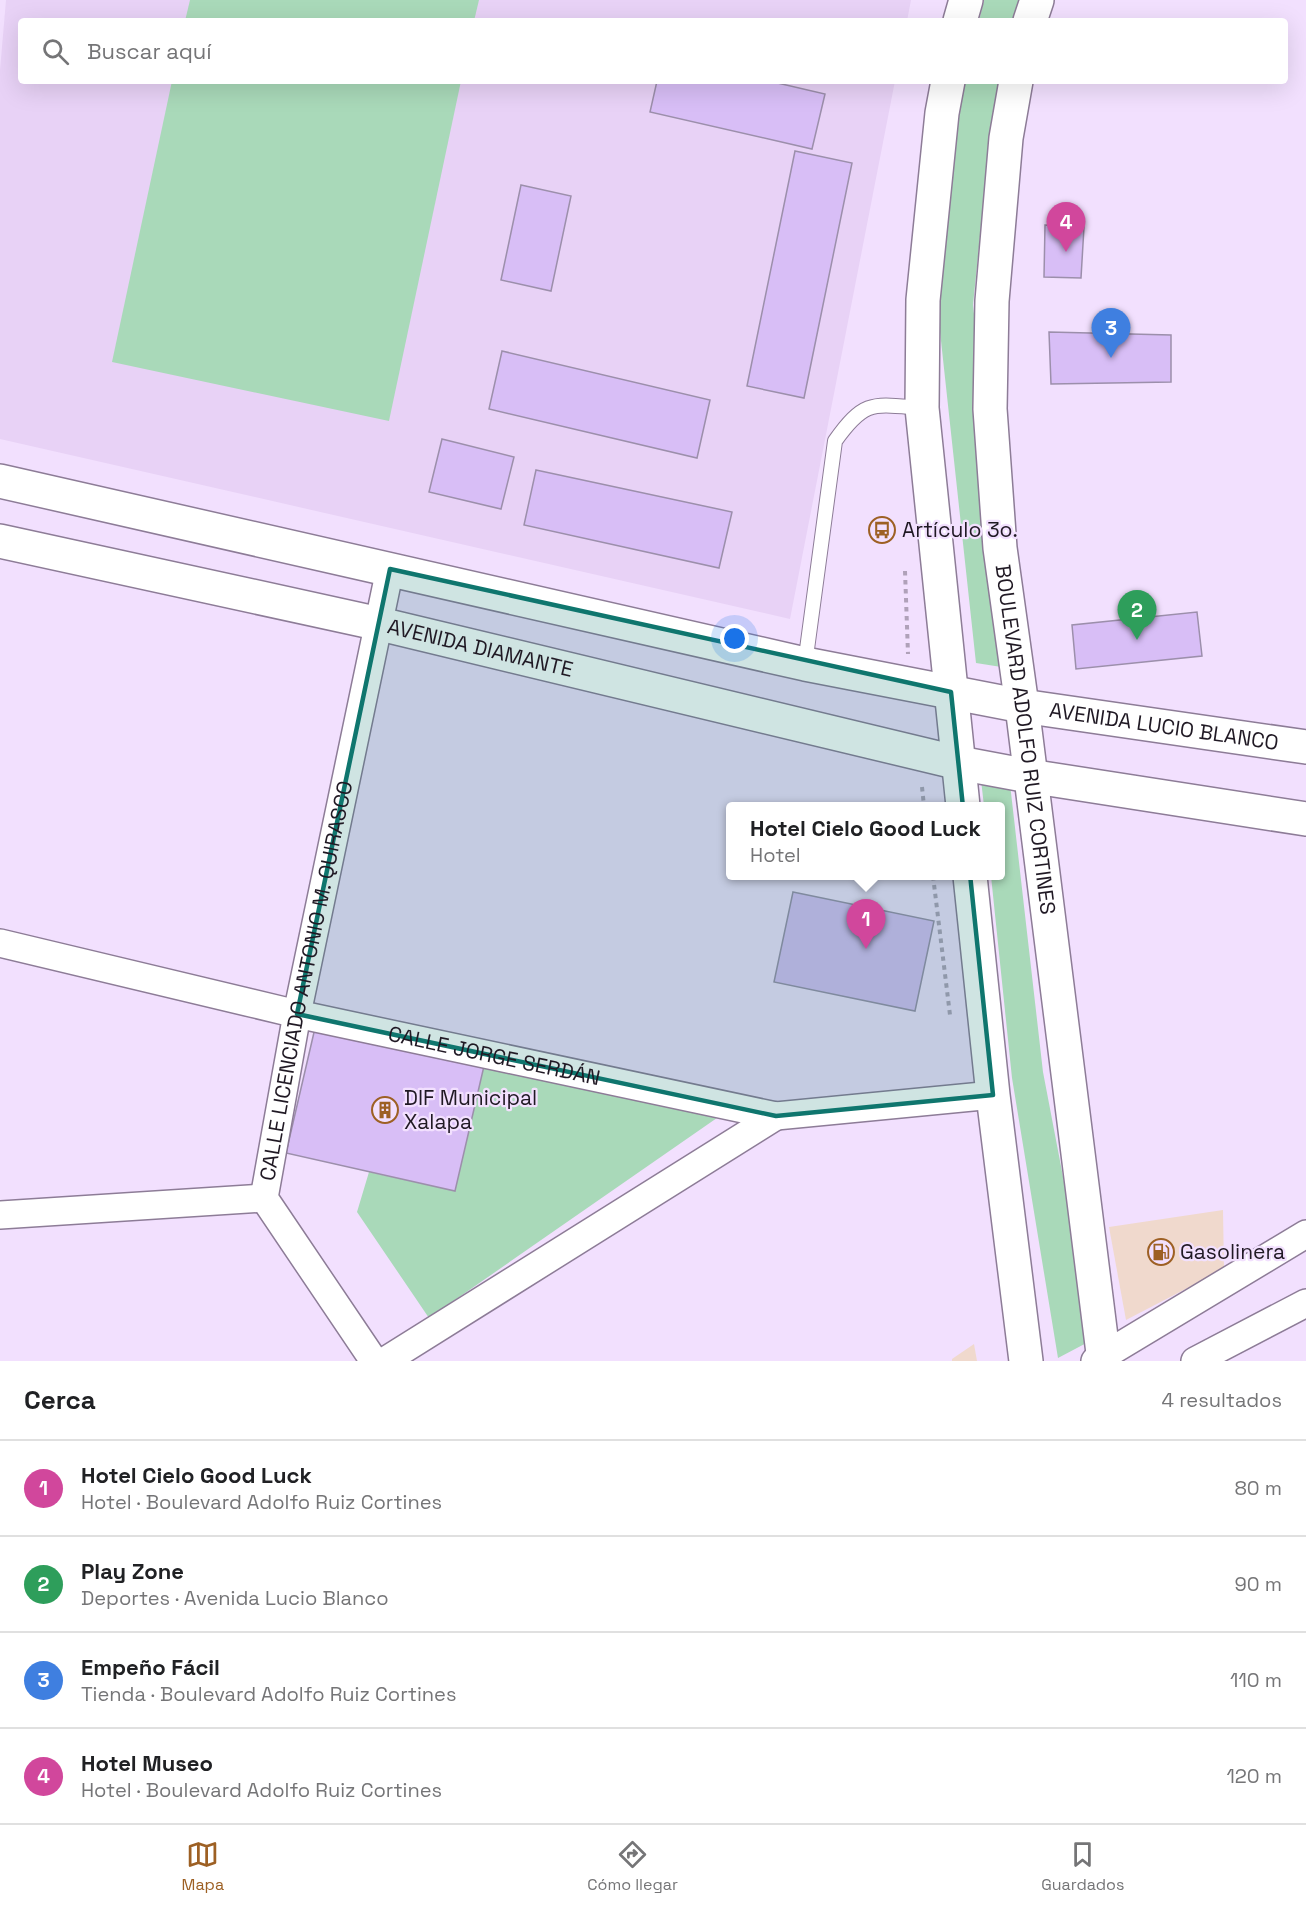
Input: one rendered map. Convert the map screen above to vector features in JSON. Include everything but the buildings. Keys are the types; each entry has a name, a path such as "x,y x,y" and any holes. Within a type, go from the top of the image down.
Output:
{"main road":[{"path":"961,18 966,0"},
{"path":"1031,18 1037,0"},
{"path":"947,84 942,113 923,300 922,408 963,802"},
{"name":"BOULEVARD ADOLFO RUIZ CORTINES","path":"1015,84 1006,138 992,301 990,409 1000,548 1022,706 1101,1359"},
{"path":"0,481 805,664 951,693"},
{"name":"AVENIDA DIAMANTE","path":"0,541 380,624 959,763"},
{"name":"AVENIDA LUCIO BLANCO","path":"951,693 1022,706 1306,747"},
{"path":"959,763 1306,819"},
{"path":"970,880 993,1095 1026,1361"}],"street":[{"name":"CALLE LICENCIADO ANTONIO M. QUIRASCO","path":"374,1361 264,1198 297,1014 390,569"},
{"name":"CALLE JORGE SERDÁN","path":"0,943 297,1014 776,1116 993,1095"},
{"path":"385,1361 776,1116"},
{"path":"0,1215 264,1198"},
{"path":"1101,1359 1306,1234"},
{"path":"1195,1361 1306,1303"}],"lane":[{"path":"805,664 835,441 854,415 882,404 922,408"}],"highlighted area":[{"path":"390,569 951,692 993,1095 776,1116 297,1014"}],"shaded area":[{"path":"6,0 911,0 908,18 18,18 18,84 894,84 790,619 0,439 0,70"},
{"path":"1223,1210 1224,1269 1126,1320 1109,1227"},
{"path":"974,1344 977,1361 952,1361 952,1359"}],"green space":[{"path":"190,0 479,0 475,18 186,18"},
{"path":"984,0 1019,0 1015,18 980,18"},
{"path":"171,84 460,84 389,421 112,362"},
{"path":"963,84 1000,84 991,129 973,305 1014,669 976,663 937,304 955,119"},
{"path":"981,780 1010,784 1043,1072 1094,1339 1058,1358 1012,1078 991,880 1005,880 1005,802 984,802"},
{"path":"484,1066 727,1111 429,1318 357,1212 369,1172 455,1191"}],"place":[{"name":"Hotel Museo","path":"1066,252"},
{"name":"Empeño Fácil","path":"1111,358"},
{"name":"Artículo 3o.","path":"882,530"},
{"name":"Play Zone","path":"1137,640"},
{"name":"Hotel Cielo Good Luck","path":"866,949"},
{"name":"DIF Municipal Xalapa","path":"385,1110"},
{"name":"Gasolinera","path":"1161,1252"}]}
